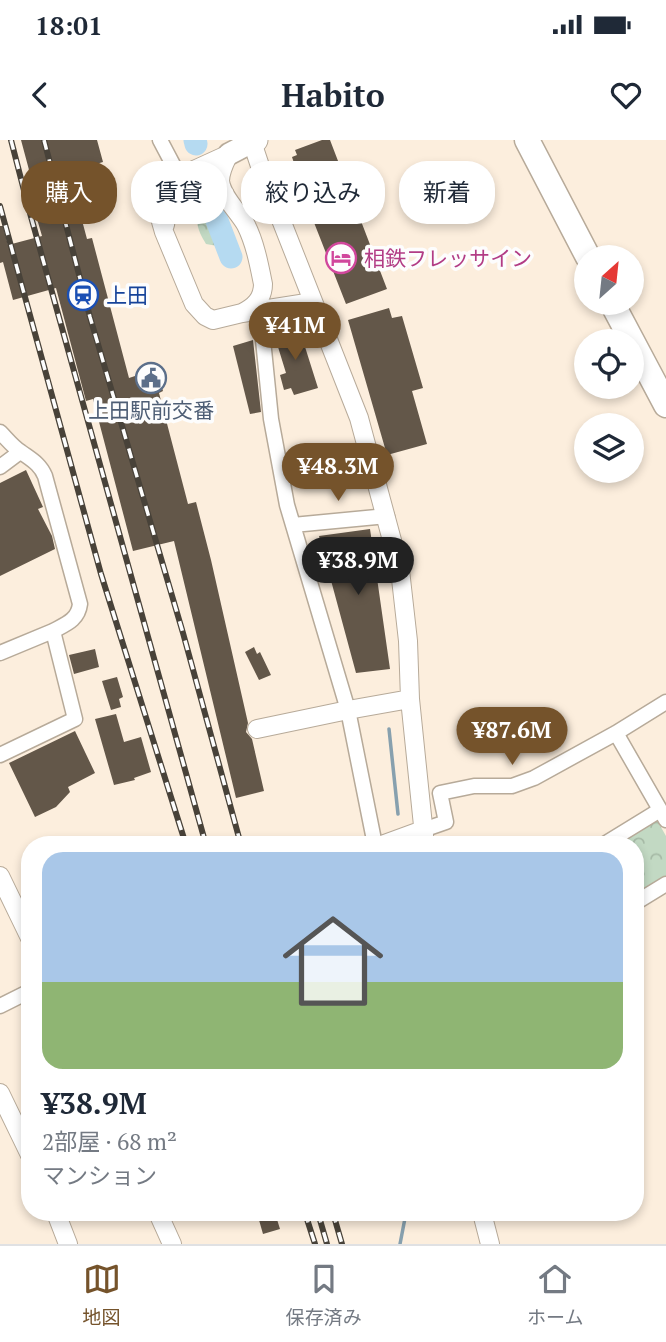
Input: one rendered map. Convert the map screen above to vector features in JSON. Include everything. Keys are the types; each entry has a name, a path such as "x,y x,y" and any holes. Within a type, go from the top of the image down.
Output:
{"highway":[{"path":"527,140 582,245"},
{"path":"618,315 666,405"}],"main road":[{"path":"229,154 253,141"}],"street":[{"path":"160,140 171,161"},
{"path":"253,141 261,169 359,418 387,516 400,570 424,836"},
{"path":"214,161 229,154"},
{"path":"226,161 229,154"},
{"path":"227,193 252,240 266,290 274,300 292,306"},
{"path":"162,224 174,259 198,310 205,316 214,320 313,302"},
{"path":"164,232 165,224"},
{"path":"263,284 263,293 251,308 251,312 287,505 348,710 373,836"},
{"path":"0,432 20,452 41,467 80,604 75,619 0,653"},
{"path":"0,467 20,452"},
{"path":"292,525 387,516"},
{"path":"0,755 75,719 53,631"},
{"path":"257,729 410,699"},
{"path":"425,836 446,822 440,793 474,786 512,786 534,778 666,702"},
{"path":"616,733 663,815 621,836"},
{"path":"0,876 21,919"},
{"path":"644,897 666,884"},
{"path":"0,1006 21,996"},
{"path":"0,1093 21,1136"},
{"path":"59,1221 68,1244"},
{"path":"162,1221 172,1244"},
{"path":"484,1221 490,1244"}],"green space":[{"path":"227,220 233,232 233,244 223,247 206,244 197,224 227,224"},
{"path":"651,821 658,822 666,836 666,878 644,891 644,836 626,836"}],"building":[{"path":"21,140 97,140 103,161 27,161"},
{"path":"322,140 330,140 338,161 293,161 292,157 297,155 295,150"},
{"path":"38,224 83,224 87,239 92,238 129,378 156,369 163,391 159,393 188,504 196,502 211,560 248,723 246,732 252,739 264,791 236,798 174,541 133,551 93,399 86,401 56,288 13,300 3,262 0,263 0,226 3,226 8,245 42,236"},
{"path":"315,224 362,224 387,289 346,304"},
{"path":"389,308 392,318 402,316 423,388 412,391 427,444 387,455 348,320"},
{"path":"295,327 300,331 318,388 294,395 291,388 284,390 280,375 286,373 274,334"},
{"path":"253,340 261,412 250,414 233,346"},
{"path":"26,470 43,507 38,509 52,536 55,549 0,576 0,483"},
{"path":"370,529 390,669 356,673 319,536"},
{"path":"254,647 257,654 260,652 271,675 259,680 245,652"},
{"path":"95,649 99,667 74,674 69,655"},
{"path":"117,677 123,697 119,699 121,707 111,710 102,681"},
{"path":"116,714 124,742 141,737 151,772 134,778 135,780 114,785 95,719"},
{"path":"75,731 95,773 68,787 70,792 56,807 35,817 9,763"},
{"path":"259,1221 278,1221 280,1229 263,1234"}],"waterway":[{"path":"195,140 196,144"},
{"path":"218,224 231,257"},
{"path":"389,729 398,814"},
{"path":"400,1244 404,1221"}],"railway":[{"path":"11,140 203,836"},
{"path":"44,140 90,317 183,633 239,836"},
{"path":"0,206 101,574 183,836"},
{"path":"308,1221 315,1244"},
{"path":"320,1221 327,1244"},
{"path":"335,1221 342,1244"}],"place":[{"name":"相鉄フレッサイン","path":"341,258"},
{"name":"上田","path":"83,295"},
{"name":"上田駅前交番","path":"151,378"}]}
